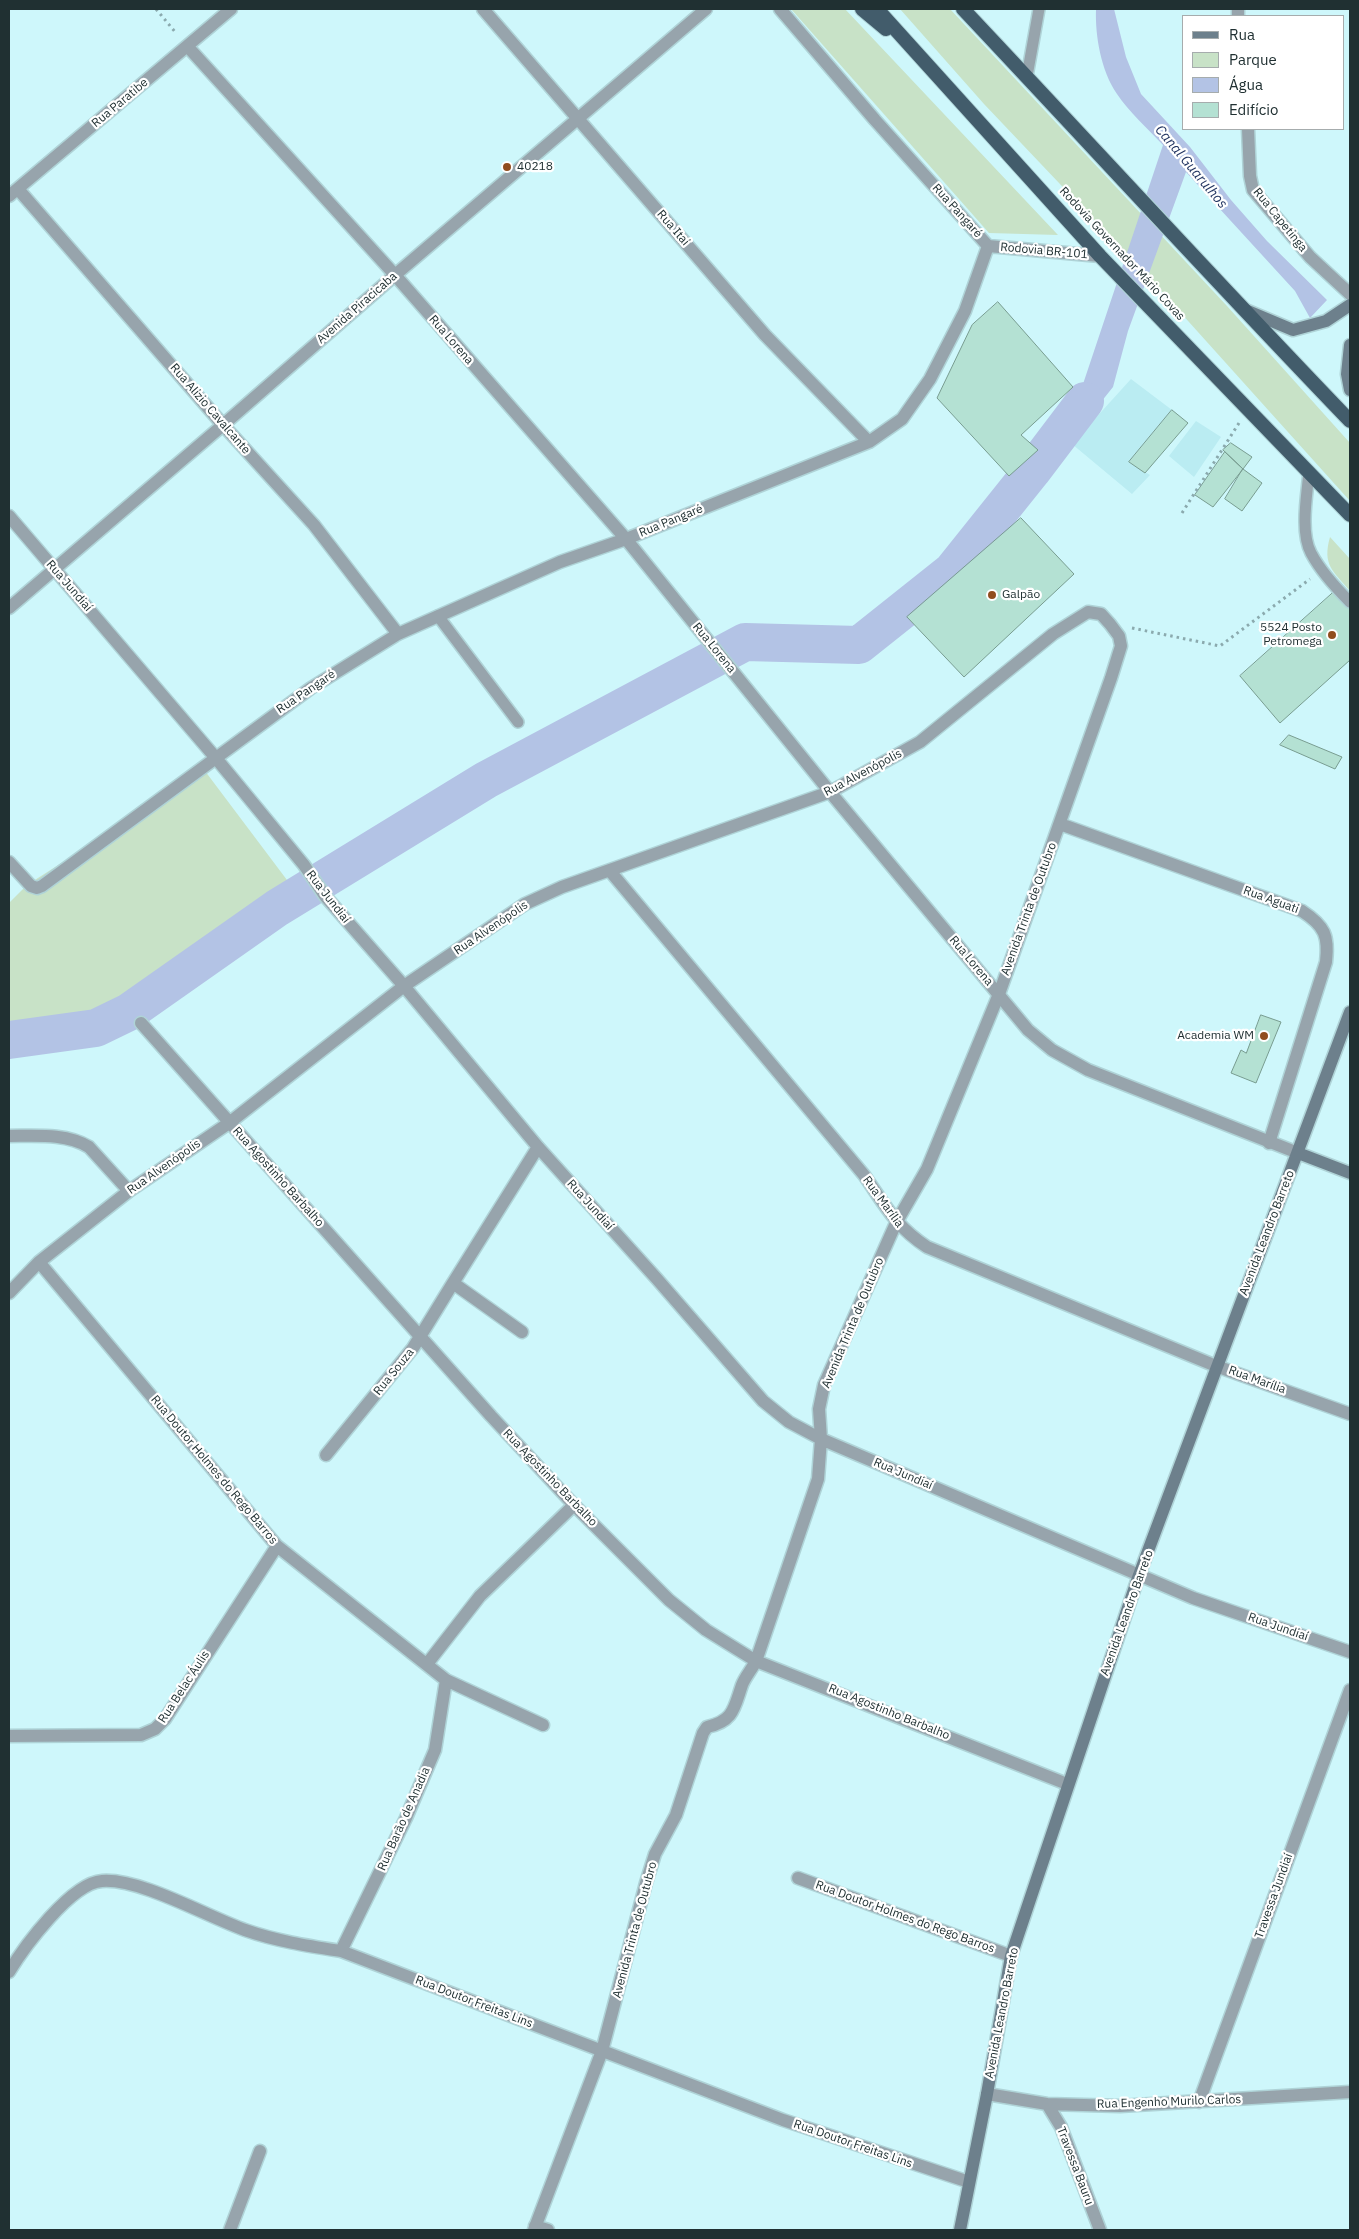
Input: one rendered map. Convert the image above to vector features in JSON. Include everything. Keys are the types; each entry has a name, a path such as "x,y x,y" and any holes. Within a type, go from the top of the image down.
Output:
{"highway":[{"path":"862,9 935,73"},
{"name":"Rodovia Governador Mário Covas","path":"878,9 1100,256 1350,515"},
{"path":"963,9 1241,308 1350,421"}],"main road":[{"path":"1241,308 1293,330 1334,316 1350,305"},
{"path":"1350,346 1347,374 1350,390"},
{"name":"Avenida Leandro Barreto","path":"960,2230 988,2094 1011,1956 1067,1784 1139,1575 1350,1012"},
{"name":"Rua Lorena","path":"1298,1153 1350,1173"}],"street":[{"name":"Rua Paratibe","path":"13,193 231,9"},
{"name":"Rua Itaí","path":"484,9 765,335 869,442"},
{"name":"Avenida Piracicaba","path":"9,608 223,425 394,274 706,9"},
{"name":"Rua Pangaré","path":"9,862 31,886 37,888 42,886 214,757 310,688 398,634 560,562 626,539 869,442 902,419 930,379 965,311 988,246 875,120 780,9"},
{"name":"Rua Lorena","path":"188,47 394,274 626,539 830,792 1028,1030 1052,1050 1088,1070 1298,1153"},
{"name":"Rua Capetinga","path":"1248,130 1250,176 1253,190 1310,257 1350,294"},
{"name":"Rua Alízio Cavalcante","path":"13,193 314,526 398,634"},
{"name":"Rodovia BR-101","path":"988,246 1100,256"},
{"name":"Rua Jundiaí","path":"9,516 214,757 304,865 325,896 404,986 538,1147 657,1279 763,1401 789,1422 821,1439 1139,1575 1193,1598 1350,1652"},
{"name":"Rua Alvenópolis","path":"9,1294 39,1262 129,1191 229,1123 404,986 525,904 562,887 830,792 920,742 1053,634 1077,618 1088,612 1101,614"},
{"name":"Avenida Trinta de Outubro","path":"534,2228 602,2050 655,1854 676,1815 703,1732 707,1727 719,1724 732,1714 743,1683 756,1661 818,1479 821,1439 819,1409 824,1385 896,1223 927,1169 999,994 1060,824 1121,646 1118,636 1101,614"},
{"name":"Rua Aguati","path":"1060,824 1302,911 1314,919 1324,931 1328,944 1326,962 1269,1143"},
{"name":"Rua Marília","path":"610,871 864,1175 896,1223 926,1248 1216,1366 1350,1414"},
{"name":"Rua Agostinho Barbalho","path":"141,1023 420,1337 574,1505 669,1600 706,1630 756,1661 1067,1784"},
{"path":"9,1136 71,1138 82,1143 89,1147 129,1191"},
{"name":"Rua Souza","path":"326,1455 413,1348 538,1147"},
{"name":"Rua Doutor Holmes do Rego Barros","path":"39,1262 277,1546 446,1680 543,1726"},
{"path":"453,1283 522,1332"},
{"path":"426,1664 480,1596 574,1505"},
{"name":"Rua Belac Áulis","path":"9,1736 140,1735 155,1729 165,1719 214,1640 277,1546"},
{"name":"Rua Barão de Anadia","path":"341,1951 406,1818 435,1750 446,1680"},
{"name":"Travessa Jundiaí","path":"1199,2102 1350,1690"},
{"name":"Rua Doutor Holmes do Rego Barros","path":"798,1878 1011,1956"},
{"name":"Rua Doutor Freitas Lins","path":"9,1972 34,1934 84,1886 101,1881 130,1883 245,1930 296,1944 341,1951 782,2120 969,2182"},
{"name":"Rua Engenho Murilo Carlos","path":"988,2094 1047,2104 1120,2106 1350,2092"},
{"name":"Travessa Bauru","path":"1047,2104 1061,2127 1100,2230"},
{"path":"230,2230 260,2151"},
{"path":"534,2228 548,2230"}],"lane":[{"path":"1027,76 1039,9"},
{"path":"1309,472 1305,522 1310,552 1331,583 1350,602"},
{"path":"438,616 518,722"}],"path":[{"path":"156,9 188,47"},
{"path":"1182,513 1248,410"},
{"path":"1110,624 1220,646 1322,570"}],"shaded area":[{"path":"1131,379 1172,410 1129,462 1150,475 1132,494 1072,444"},
{"path":"1196,421 1221,437 1194,477 1169,456"}],"green space":[{"path":"791,9 845,9 1058,235 989,233"},
{"path":"900,9 950,9 1227,306 1350,443 1350,501 1153,282 984,104"},
{"path":"1330,537 1350,559 1350,591 1334,573 1328,561 1327,554"},
{"path":"205,771 290,884 129,1012 9,1024 9,903 27,885"}],"water":[{"name":"Canal Guarulhos","path":"1096,9 1114,9 1126,57 1141,94 1190,147 1231,200 1267,241 1327,300 1310,318 1295,291 1186,172 1128,331 1113,387 1061,452 1049,436 1081,390 1163,145 1127,107 1111,85 1100,53"}],"building":[{"path":"998,302 1073,387 1021,435 1038,450 1009,476 937,398 972,325"},
{"path":"1172,410 1188,423 1145,473 1129,462"},
{"path":"1231,443 1252,457 1243,469 1223,450"},
{"path":"1225,452 1243,469 1213,507 1195,495"},
{"path":"1243,469 1262,483 1242,511 1225,499"},
{"name":"Galpão","path":"1021,518 1074,574 964,677 907,617"},
{"path":"1335,591 1350,606 1350,660 1280,723 1240,676"},
{"path":"1289,735 1342,757 1335,769 1280,745"},
{"name":"Academia WM","path":"1261,1015 1281,1022 1256,1083 1231,1073 1241,1050 1246,1053"}],"waterway":[{"path":"9,1040 96,1028 129,1012 277,908 486,780 745,642 859,645 952,571 1085,401"}],"place":[{"name":"40218","path":"507,167"},
{"name":"Galpão","path":"992,595"},
{"name":"5524 Posto Petromega","path":"1332,635"},
{"name":"Academia WM","path":"1264,1036"}]}
